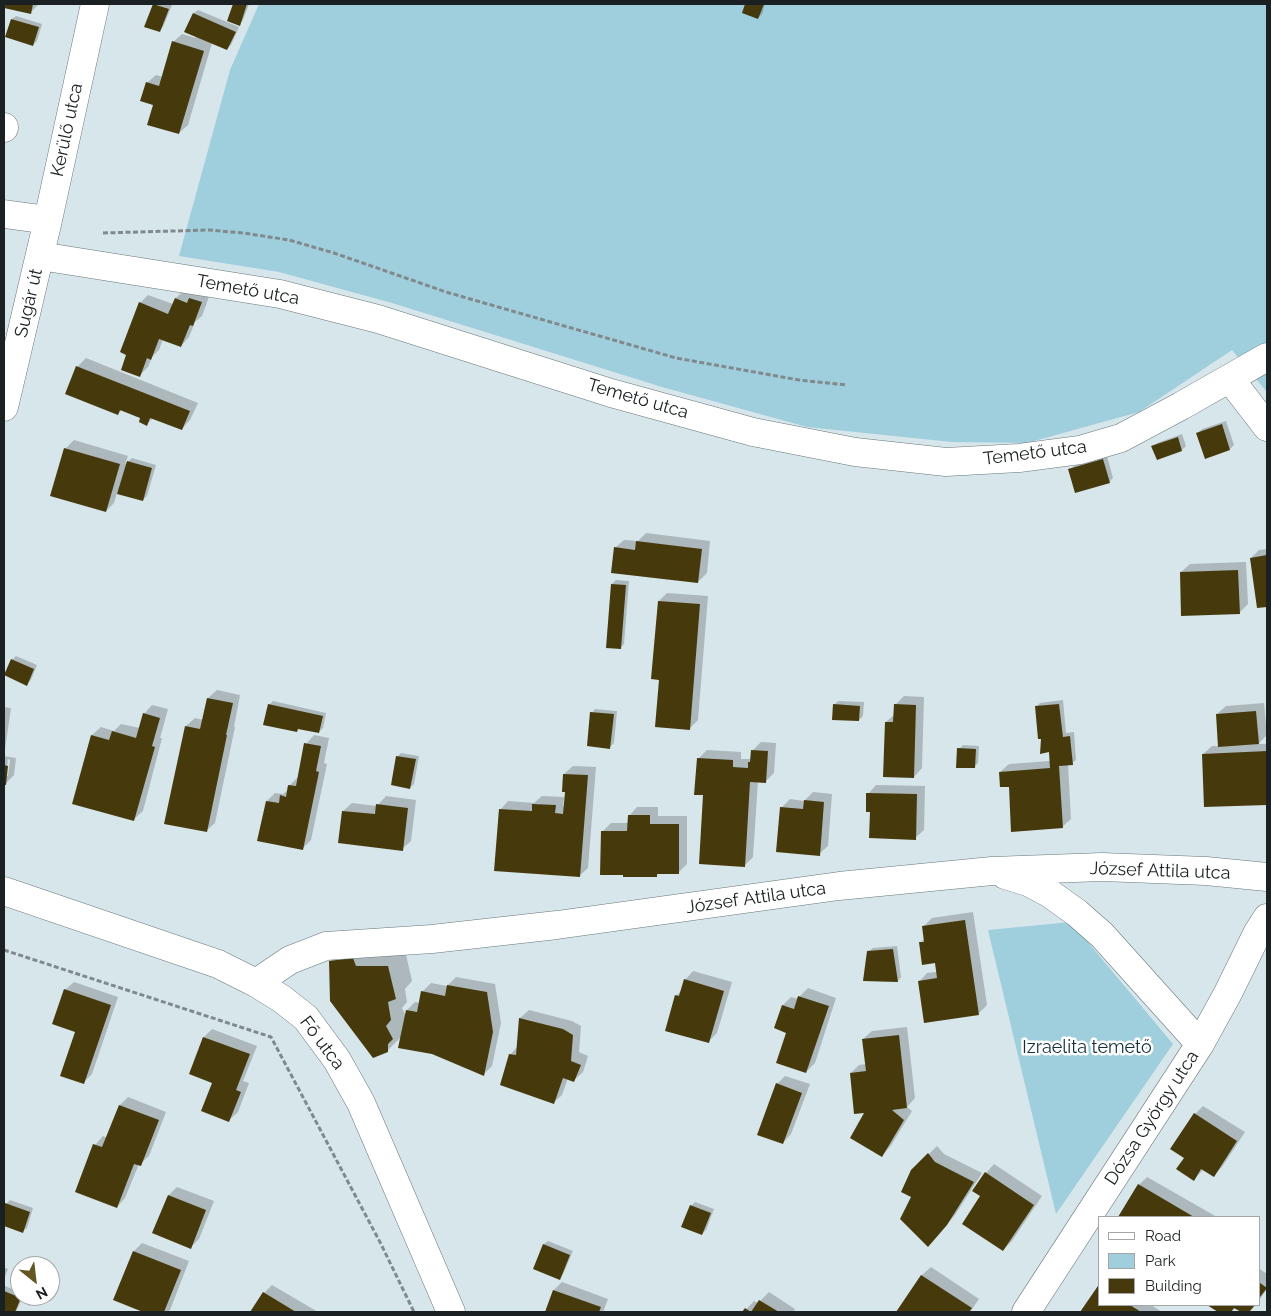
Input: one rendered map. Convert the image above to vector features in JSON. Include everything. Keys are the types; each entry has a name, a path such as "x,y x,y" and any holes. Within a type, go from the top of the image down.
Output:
{"street":[{"name":"Kerülő utca","path":"40,256 95,4"},
{"path":"4,214 48,220"},
{"name":"Temető utca","path":"40,256 280,294 378,319 612,392 753,432 855,452 946,462 1019,458 1080,450 1121,438 1267,357"},
{"name":"Sugár út","path":"4,407 40,256"},
{"path":"1230,379 1267,427"},
{"name":"József Attila utca","path":"256,983 290,960 326,946 442,938 557,925 839,886 992,871 1102,867 1206,871 1267,877"},
{"path":"992,871 1028,882 1049,893 1077,913 1102,935 1200,1044"},
{"name":"Fő utca","path":"4,891 218,964 256,983 282,999 306,1018 337,1060 361,1103 451,1312"},
{"name":"Dózsa György utca","path":"1026,1312 1200,1044 1267,918"}],"path":[{"path":"103,233 210,230 289,240 334,253 446,292 676,358 799,380 847,385"},
{"path":"4,950 271,1037 381,1244 414,1312"}],"green space":[{"path":"259,4 1267,4 1267,392 1232,350 1139,412 1027,443 952,442 807,427 662,387 392,303 279,272 179,256 230,70"},
{"name":"Izraelita temető","path":"1071,922 1173,1044 1056,1214 988,930"}],"building":[{"path":"4,4 33,4 31,14 4,8"},
{"path":"153,4 169,9 160,32 144,27"},
{"path":"233,4 247,4 240,26 227,21"},
{"path":"745,4 764,4 758,19 742,13"},
{"path":"193,13 236,32 227,50 184,32"},
{"path":"11,19 39,27 33,46 5,37"},
{"path":"172,41 204,51 179,134 147,125 153,105 140,101 146,82 159,86"},
{"path":"175,298 187,303 189,298 202,302 193,326 190,325 181,347 159,339 151,360 147,358 140,377 121,370 126,355 120,352 139,302 168,314"},
{"path":"76,366 190,411 182,430 150,418 147,426 139,422 140,418 120,410 118,415 65,394"},
{"path":"1222,424 1230,450 1205,459 1196,433"},
{"path":"1178,437 1182,451 1157,460 1151,446"},
{"path":"64,448 120,464 106,512 50,496"},
{"path":"1103,459 1110,483 1075,493 1068,469"},
{"path":"127,461 152,468 143,501 117,494"},
{"path":"636,541 702,549 698,583 611,573 614,547 635,550"},
{"path":"1267,555 1267,607 1257,608 1250,558"},
{"path":"1238,570 1240,614 1181,616 1180,572"},
{"path":"611,584 626,585 621,649 606,648"},
{"path":"658,601 700,604 690,730 655,727 659,680 651,679"},
{"path":"11,659 34,669 27,686 4,675"},
{"path":"207,698 233,703 207,832 164,824 185,726 200,729"},
{"path":"268,704 323,716 319,733 298,729 297,732 263,725"},
{"path":"833,704 860,706 859,721 832,720"},
{"path":"894,704 916,705 914,778 883,777 885,722 893,722"},
{"path":"1059,704 1063,737 1070,736 1073,765 1059,766 1063,828 1011,832 1009,787 1000,787 999,772 1050,768 1049,752 1040,754 1041,739 1038,739 1035,706"},
{"path":"1256,711 1259,744 1218,747 1216,714"},
{"path":"590,712 614,714 610,749 587,746"},
{"path":"143,713 160,718 152,746 155,747 134,821 72,804 91,735 109,740 112,731 136,738"},
{"path":"304,743 321,746 316,771 319,772 303,850 257,841 266,801 279,803 280,795 286,797 288,785 296,786"},
{"path":"957,748 976,749 975,768 956,768"},
{"path":"751,750 768,751 766,783 750,782 745,867 699,864 703,795 694,795 697,758 733,760 733,767 748,768"},
{"path":"1267,751 1267,805 1204,807 1202,754"},
{"path":"396,756 416,759 410,789 391,785"},
{"path":"4,765 8,766 6,785 4,785"},
{"path":"563,774 588,775 580,877 494,871 499,809 532,811 532,804 556,805 555,813 563,814 565,792 562,792"},
{"path":"866,793 917,794 916,840 869,838 870,812 866,812"},
{"path":"804,800 824,802 820,856 776,852 780,807 803,809"},
{"path":"376,804 408,808 403,851 338,843 342,811 375,814"},
{"path":"628,815 650,815 650,824 679,824 679,874 657,874 657,877 600,875 601,831 627,831"},
{"path":"965,920 979,1015 924,1023 918,981 937,978 935,963 922,965 919,942 924,942 922,926"},
{"path":"893,949 898,982 863,981 867,951"},
{"path":"353,958 356,966 388,966 396,999 388,1002 391,1020 386,1026 393,1039 388,1044 388,1052 373,1058 330,1001 329,961"},
{"path":"684,979 724,991 709,1043 665,1031 675,995 679,996"},
{"path":"447,985 487,992 493,1032 484,1076 432,1054 398,1048 406,1010 417,1012 421,991 445,996"},
{"path":"64,989 111,1005 84,1084 60,1076 75,1032 52,1024"},
{"path":"798,996 829,1006 806,1073 776,1063 786,1033 774,1028 782,1005 794,1009"},
{"path":"519,1018 563,1029 573,1035 571,1061 581,1065 574,1082 563,1078 554,1104 500,1085 509,1054 516,1055"},
{"path":"899,1035 907,1108 892,1110 904,1120 882,1157 850,1138 864,1113 854,1114 850,1073 866,1071 862,1039"},
{"path":"203,1037 250,1054 236,1090 241,1092 229,1122 201,1111 212,1083 189,1074"},
{"path":"776,1083 802,1093 783,1144 757,1135"},
{"path":"119,1105 159,1120 141,1166 134,1164 117,1208 75,1192 93,1144 102,1147"},
{"path":"1194,1113 1237,1141 1214,1177 1201,1169 1194,1181 1176,1169 1184,1158 1170,1149"},
{"path":"928,1153 935,1162 974,1182 947,1225 928,1247 900,1219 911,1197 901,1192 911,1170"},
{"path":"985,1172 1034,1205 1003,1251 962,1224 980,1196 972,1191"},
{"path":"1138,1184 1192,1216 1119,1216"},
{"path":"168,1195 206,1210 191,1249 152,1233"},
{"path":"5,1203 30,1212 23,1233 4,1226"},
{"path":"690,1205 711,1213 702,1235 681,1227"},
{"path":"543,1244 570,1255 560,1280 533,1269"},
{"path":"133,1251 181,1270 164,1312 143,1312 113,1300"},
{"path":"921,1275 972,1308 969,1312 896,1312"},
{"path":"1261,1284 1267,1288 1261,1296"},
{"path":"1098,1286 1098,1306 1132,1306 1141,1312 1080,1312"},
{"path":"553,1290 601,1307 599,1312 545,1312"},
{"path":"4,1291 10,1293 10,1306 18,1306 15,1312 4,1312"},
{"path":"263,1292 296,1312 250,1312"},
{"path":"759,1300 779,1312 751,1312"},
{"path":"1209,1306 1254,1306 1249,1312 1241,1312 1234,1308 1231,1312 1218,1312"},
{"path":"745,1308 751,1312 742,1312"}]}
